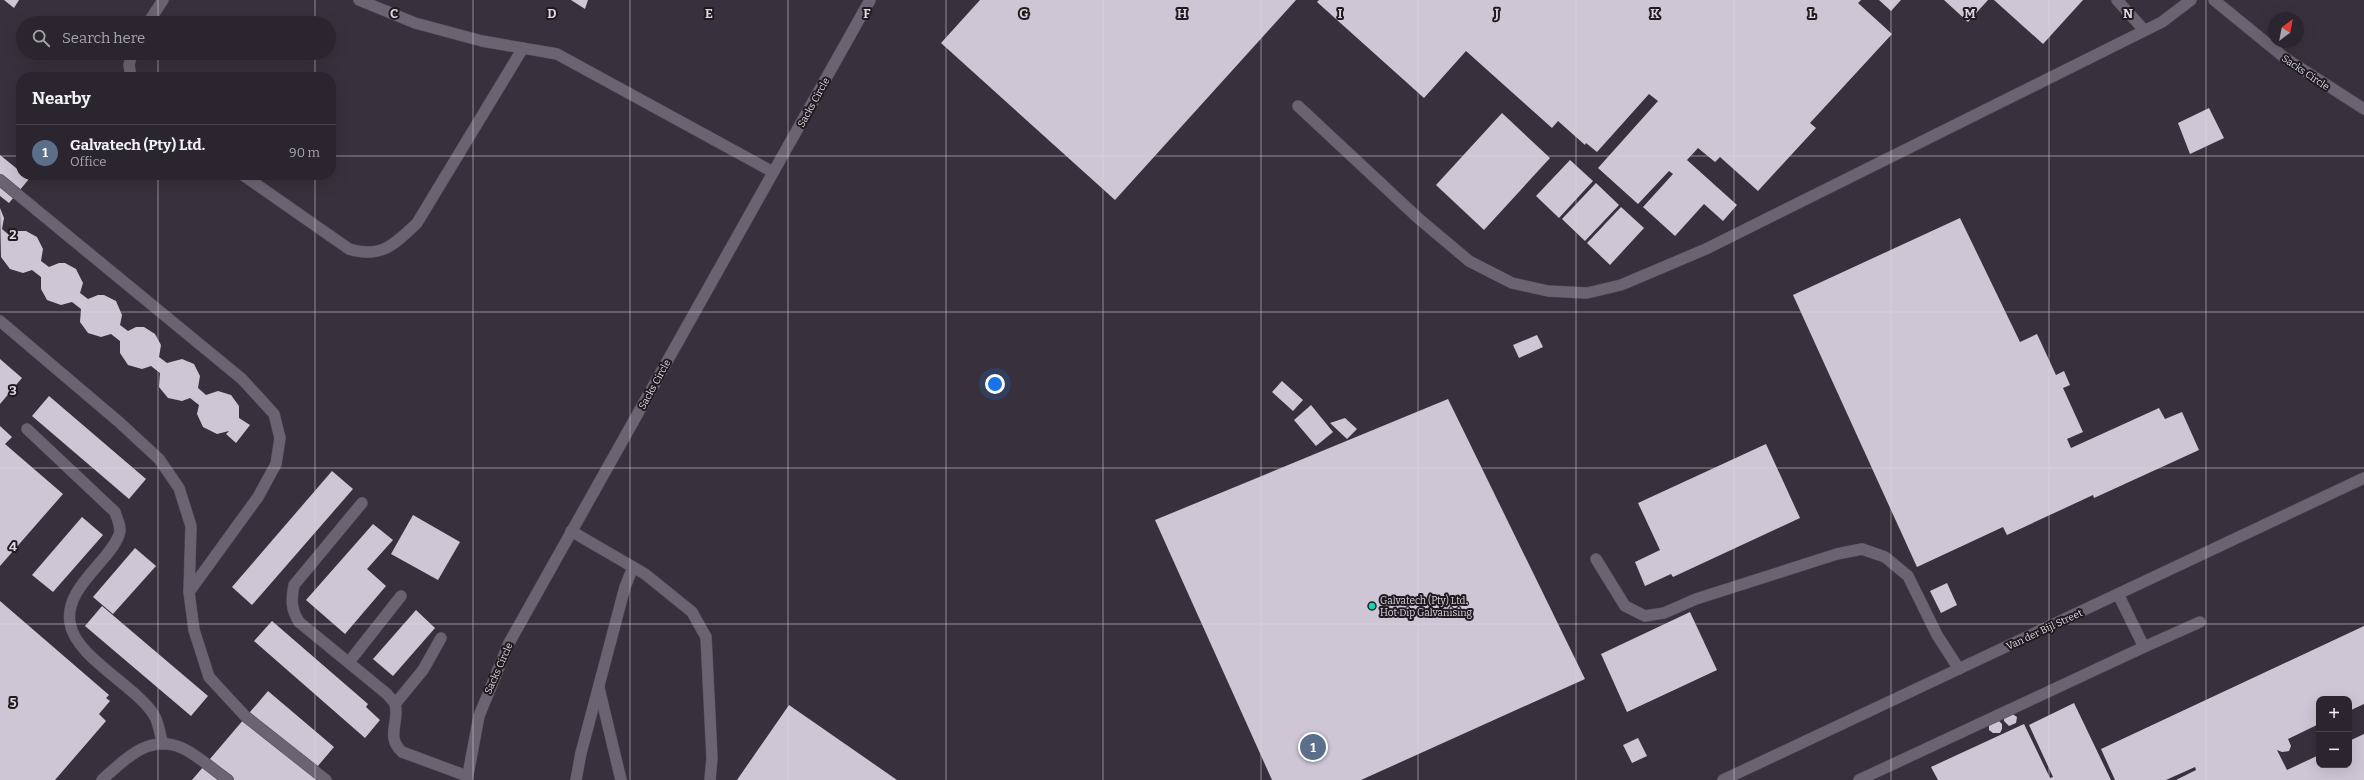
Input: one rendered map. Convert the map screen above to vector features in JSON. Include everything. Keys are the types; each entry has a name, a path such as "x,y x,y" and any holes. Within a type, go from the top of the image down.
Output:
{"lane":[{"path":"153,16 163,0"},
{"path":"359,0 415,23 482,41 557,54 773,172"},
{"name":"Sacks Circle","path":"467,778 478,716 509,643 870,0"},
{"path":"2117,0 2144,30"},
{"path":"1298,106 1418,218 1469,261 1512,283 1548,291 1587,293 1621,285 1706,249 2162,22 2191,0"},
{"name":"Sacks Circle","path":"2214,0 2285,58 2364,109"},
{"path":"250,180 349,249 362,253 378,252 397,242 417,223 523,48"},
{"path":"130,60 129,65 130,72"},
{"path":"0,180 242,379 274,414 280,438 276,464 258,497 189,592"},
{"path":"0,320 119,422 159,459 179,488 191,526 189,592 194,630 209,677 245,716 326,780"},
{"path":"27,429 115,512 119,523 119,534 80,588 71,606 69,622 73,636 83,649 143,702 155,716 163,744"},
{"name":"Van der Bijl Street","path":"1723,780 2364,478"},
{"path":"362,503 294,585 291,600 293,612 299,622 387,694 395,704"},
{"path":"571,531 632,567 692,612 706,637 712,758 710,780"},
{"path":"1596,559 1624,606 1644,616 1664,613 1696,599 1837,554 1862,549 1886,557 1908,576 1937,635 1959,669"},
{"path":"576,780 581,753 625,587 632,567"},
{"path":"2118,594 2144,647"},
{"path":"349,662 401,596"},
{"path":"1859,780 2200,622"},
{"path":"441,638 423,670 395,704 393,737 396,747 402,752 467,778"},
{"path":"599,685 621,780"},
{"path":"102,780 126,758 142,747 163,744 182,748 228,780"}],"building":[{"path":"4,0 19,0 14,8"},
{"path":"571,0 588,0 585,9"},
{"path":"980,0 1296,0 1115,200 941,43"},
{"path":"1319,0 1861,0 1858,3 1892,34 1810,123 1816,128 1758,191 1720,157 1715,162 1698,148 1687,160 1737,205 1723,221 1704,204 1675,236 1643,207 1673,174 1669,171 1638,204 1598,168 1658,101 1649,94 1597,152 1586,143 1585,145 1558,121 1552,128 1466,51 1424,98 1317,2"},
{"path":"1879,0 1901,0 1891,11"},
{"path":"1944,0 1988,0 1968,22"},
{"path":"1994,0 2083,0 2043,44"},
{"path":"2209,108 2224,138 2190,154 2178,123"},
{"path":"1502,113 1550,158 1484,230 1436,185"},
{"path":"0,155 16,168 16,180 28,180 9,203 0,196"},
{"path":"1570,160 1593,181 1559,218 1536,196"},
{"path":"1596,183 1619,205 1585,241 1562,219"},
{"path":"1621,207 1644,228 1610,265 1587,243"},
{"path":"0,208 4,218 2,229 9,235 18,231 26,231 37,237 43,249 41,261 49,267 59,263 65,263 76,269 83,283 80,293 88,299 98,295 104,295 116,301 122,315 120,325 128,331 136,327 144,327 155,334 161,345 159,357 167,363 182,359 194,364 200,376 198,388 206,395 218,391 231,395 239,406 239,418 250,425 236,443 226,434 229,431 217,434 203,427 197,414 199,405 190,398 182,401 168,398 159,387 160,373 151,366 142,369 128,365 120,353 120,341 111,334 101,337 88,333 80,322 81,309 72,302 61,305 47,300 41,289 41,277 32,270 23,273 10,269 1,257"},
{"path":"1960,218 2020,342 2037,334 2056,375 2064,371 2070,385 2063,388 2083,432 2067,439 2071,448 2159,408 2165,419 2182,412 2199,450 2094,498 2093,495 2007,535 2003,527 1917,567 1793,295"},
{"path":"1537,335 1543,347 1519,358 1513,345"},
{"path":"0,359 22,378 0,404"},
{"path":"1282,381 1303,400 1293,411 1272,392"},
{"path":"49,396 146,479 129,499 32,416"},
{"name":"Galvatech (Pty) Ltd. Hot Dip Galvanising","path":"1448,399 1585,679 1361,780 1272,780 1155,520"},
{"path":"1311,405 1333,432 1316,446 1294,420"},
{"path":"1345,418 1357,429 1347,439 1330,423"},
{"path":"0,426 12,437 5,444 63,494 0,566"},
{"path":"1766,444 1800,518 1673,577 1671,574 1645,586 1635,562 1660,550 1638,503"},
{"path":"332,471 353,489 252,605 232,587"},
{"path":"413,515 460,542 438,580 391,554"},
{"path":"82,517 103,535 53,592 32,575"},
{"path":"373,524 393,540 367,569 386,586 345,634 306,600"},
{"path":"135,548 156,566 113,614 93,597"},
{"path":"1947,583 1957,605 1941,613 1930,591"},
{"path":"0,601 109,695 106,698 110,701 99,714 106,721 55,780 0,780"},
{"path":"102,606 208,696 191,716 85,626"},
{"path":"416,610 435,628 393,676 373,659"},
{"path":"1690,612 1717,670 1627,712 1601,654"},
{"path":"272,621 368,704 366,707 380,720 365,738 254,641"},
{"path":"2364,626 2364,704 2352,710 2352,696 2316,696 2316,725 2288,739 2291,746 2289,751 2282,752 2277,750 2287,770 2316,756 2316,768 2352,768 2352,740 2364,734 2364,780 2176,780 2196,770 2195,767 2166,780 2115,780 2101,749"},
{"path":"268,691 334,747 317,767 332,780 192,780"},
{"path":"2074,703 2111,780 1938,780 1931,767 2024,724 2050,778 2053,777 2029,725"},
{"path":"789,705 897,780 737,780"},
{"path":"2011,713 2017,717 2016,723 2009,726 2004,721 2004,717"},
{"path":"1999,721 2002,724 2000,733 1993,733 1989,730 1989,724"},
{"path":"1638,738 1647,756 1632,763 1623,745"}],"place":[{"name":"Galvatech (Pty) Ltd. Hot Dip Galvanising","path":"1372,606"},
{"name":"Galvatech (Pty) Ltd.","path":"1313,747"}]}
